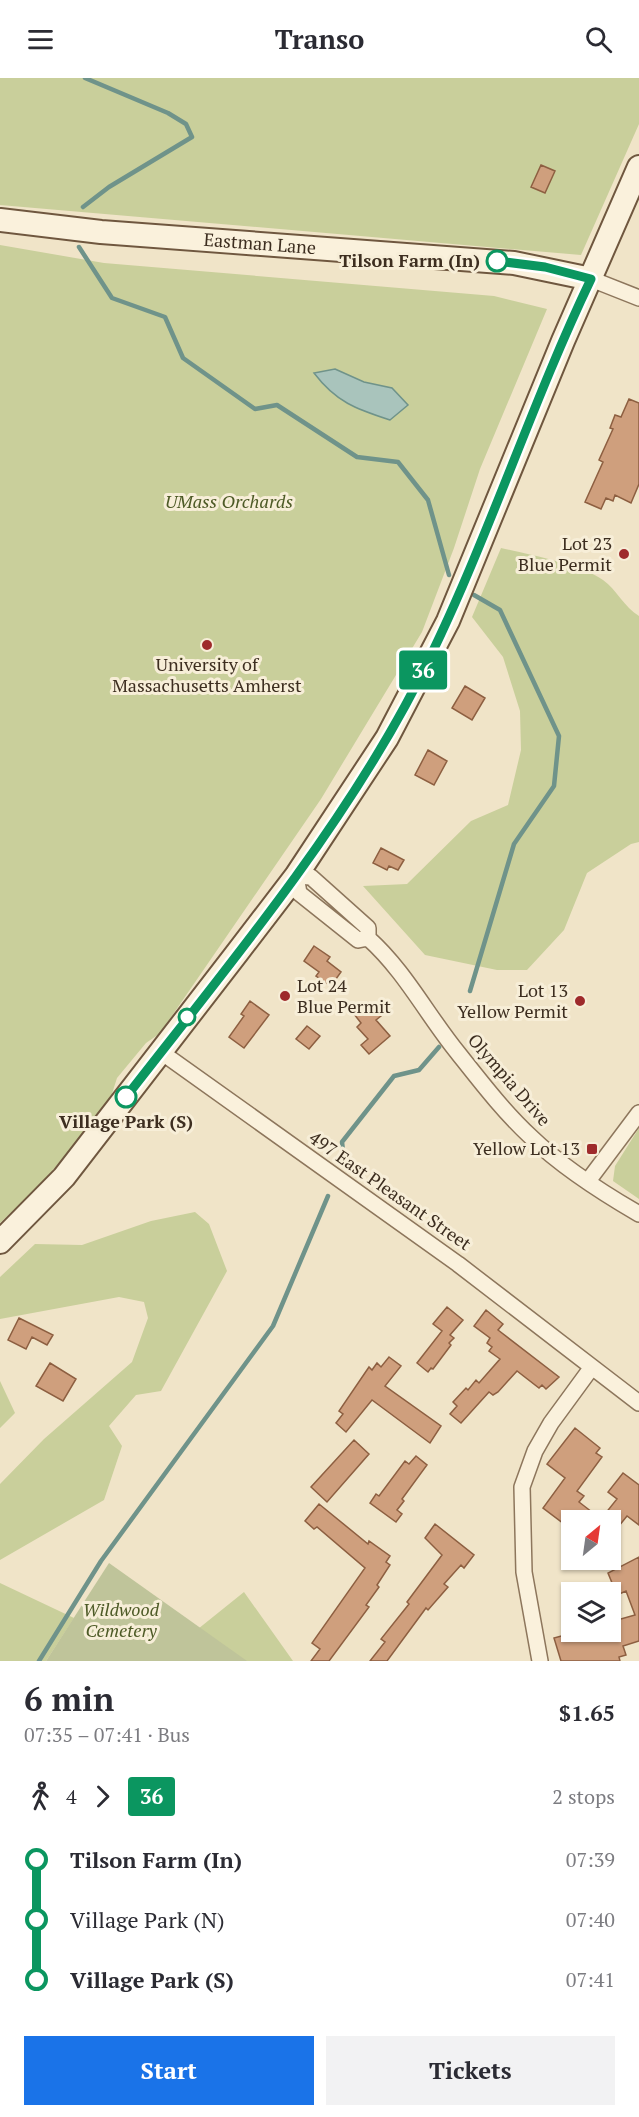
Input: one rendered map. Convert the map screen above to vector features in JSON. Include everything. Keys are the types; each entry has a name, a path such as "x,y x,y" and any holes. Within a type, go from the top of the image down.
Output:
{"main road":[{"path":"0,1242 63,1177 161,1052 296,876 387,738 448,621 639,167"},
{"name":"Eastman Lane","path":"0,220 101,232 514,263 591,279"}],"street":[{"path":"591,279 639,298"},
{"name":"Olympia Drive","path":"296,876 298,893 358,940 368,938 384,953 427,1008 457,1052 523,1129 552,1155 639,1214"},
{"name":"497 East Pleasant Street","path":"161,1052 458,1264 639,1402"},
{"path":"588,1181 639,1113"},
{"path":"540,1661 524,1572 522,1486 535,1451 551,1423 592,1367"}],"green space":[{"path":"0,78 639,78 639,124 581,255 0,205"},
{"name":"UMass Orchards","path":"0,245 104,263 494,296 547,309 480,469 454,548 422,632 321,799 167,1023 159,1034 146,1043 117,1078 109,1103 41,1184 0,1223"},
{"path":"501,548 554,561 594,575 608,584 639,616 639,842 631,844 587,873 564,930 527,970 497,970 425,955 363,886 407,884 471,821 508,805 521,750 520,711 503,657 472,617"},
{"path":"639,1128 639,1199 613,1181 615,1166"},
{"path":"195,1212 209,1224 227,1271 161,1391 136,1395 109,1426 122,1446 104,1500 0,1560 0,1484 44,1439 132,1362 148,1318 144,1302 119,1297 0,1319 0,1277 35,1244 82,1245 151,1221"},
{"path":"0,1381 15,1413 0,1428"},
{"name":"Wildwood Cemetery","path":"109,1563 247,1661 46,1661"},
{"path":"0,1583 74,1618 46,1661 0,1661"},
{"path":"244,1592 293,1661 148,1661 193,1633"}],"water":[{"path":"335,369 364,382 392,388 408,405 390,420 357,408 330,391 314,373"}],"building":[{"path":"541,165 555,171 545,193 531,187"},
{"path":"629,399 639,403 639,484 631,503 615,495 613,501 606,498 601,509 585,502 603,462 599,460 613,429 610,428 615,415 621,417"},
{"path":"465,686 485,698 472,720 452,708"},
{"path":"428,750 447,761 434,785 415,775"},
{"path":"381,848 404,860 398,870 389,866 387,870 373,863"},
{"path":"314,946 330,957 327,961 341,972 331,986 316,976 319,972 304,961"},
{"path":"250,1001 269,1015 244,1048 229,1037 244,1016 241,1014"},
{"path":"368,1002 381,1016 376,1020 390,1036 369,1054 361,1045 368,1039 357,1027 361,1023 354,1014"},
{"path":"307,1026 320,1036 309,1049 296,1039"},
{"path":"447,1307 463,1320 450,1335 454,1338 449,1343 451,1345 433,1369 431,1368 428,1372 417,1363 442,1331 433,1324"},
{"path":"486,1310 503,1324 498,1330 559,1377 546,1389 542,1385 539,1388 517,1371 498,1392 493,1395 489,1392 461,1423 450,1414 457,1406 453,1402 476,1380 479,1383 500,1359 489,1351 492,1347 487,1343 490,1338 474,1326"},
{"path":"19,1318 53,1335 47,1345 32,1337 26,1349 8,1340"},
{"path":"389,1357 401,1366 385,1386 441,1426 430,1443 372,1400 346,1432 336,1423 343,1414 339,1411 369,1367 372,1370 377,1363 381,1367"},
{"path":"50,1363 76,1379 63,1401 36,1386"},
{"path":"575,1428 600,1448 596,1453 602,1457 577,1491 584,1496 579,1502 589,1510 561,1510 561,1522 543,1508 565,1478 547,1464"},
{"path":"354,1440 369,1454 327,1502 311,1487"},
{"path":"416,1456 427,1465 402,1499 404,1501 397,1510 402,1514 396,1522 370,1503 376,1494 379,1496 405,1461 409,1464"},
{"path":"623,1473 639,1485 639,1525 627,1516 621,1523 621,1510 608,1510 617,1499 608,1492"},
{"path":"319,1504 368,1544 369,1541 390,1556 386,1562 390,1565 377,1585 379,1587 366,1605 369,1607 329,1661 311,1661 320,1649 312,1643 365,1568 317,1527 314,1529 305,1521"},
{"path":"435,1524 474,1555 464,1568 461,1565 444,1584 448,1587 428,1610 426,1608 387,1661 370,1661 385,1642 381,1639 409,1604 407,1602 442,1555 425,1538"},
{"path":"639,1557 639,1641 623,1646 626,1655 619,1657 620,1661 561,1661 554,1638 561,1636 561,1642 621,1642 621,1619 635,1615 626,1591 621,1593 621,1582 612,1582 608,1573 621,1570 621,1566"}],"waterway":[{"path":"83,207 109,187 192,137 186,124 168,113 85,78"},
{"path":"79,247 112,298 165,317 183,358 255,409 277,405 357,457 398,462 428,500 449,575"},
{"path":"470,991 514,844 554,786 559,736 500,610 474,595"},
{"path":"343,1151 342,1142 394,1076 419,1070 439,1047"},
{"path":"39,1661 101,1561 273,1326 328,1196"}],"bus line":[{"name":"36","path":"126,1097 296,876 347,802 387,738 448,621 537,403 591,279 545,267 497,261"}],"place":[{"name":"Tilson Farm (In)","path":"497,261"},
{"name":"Lot 23 Blue Permit","path":"624,554"},
{"name":"University of Massachusetts Amherst","path":"207,645"},
{"name":"Lot 24 Blue Permit","path":"285,996"},
{"name":"Lot 13 Yellow Permit","path":"580,1001"},
{"name":"Village Park (S)","path":"126,1097"},
{"name":"Yellow Lot 13","path":"592,1149"}]}
